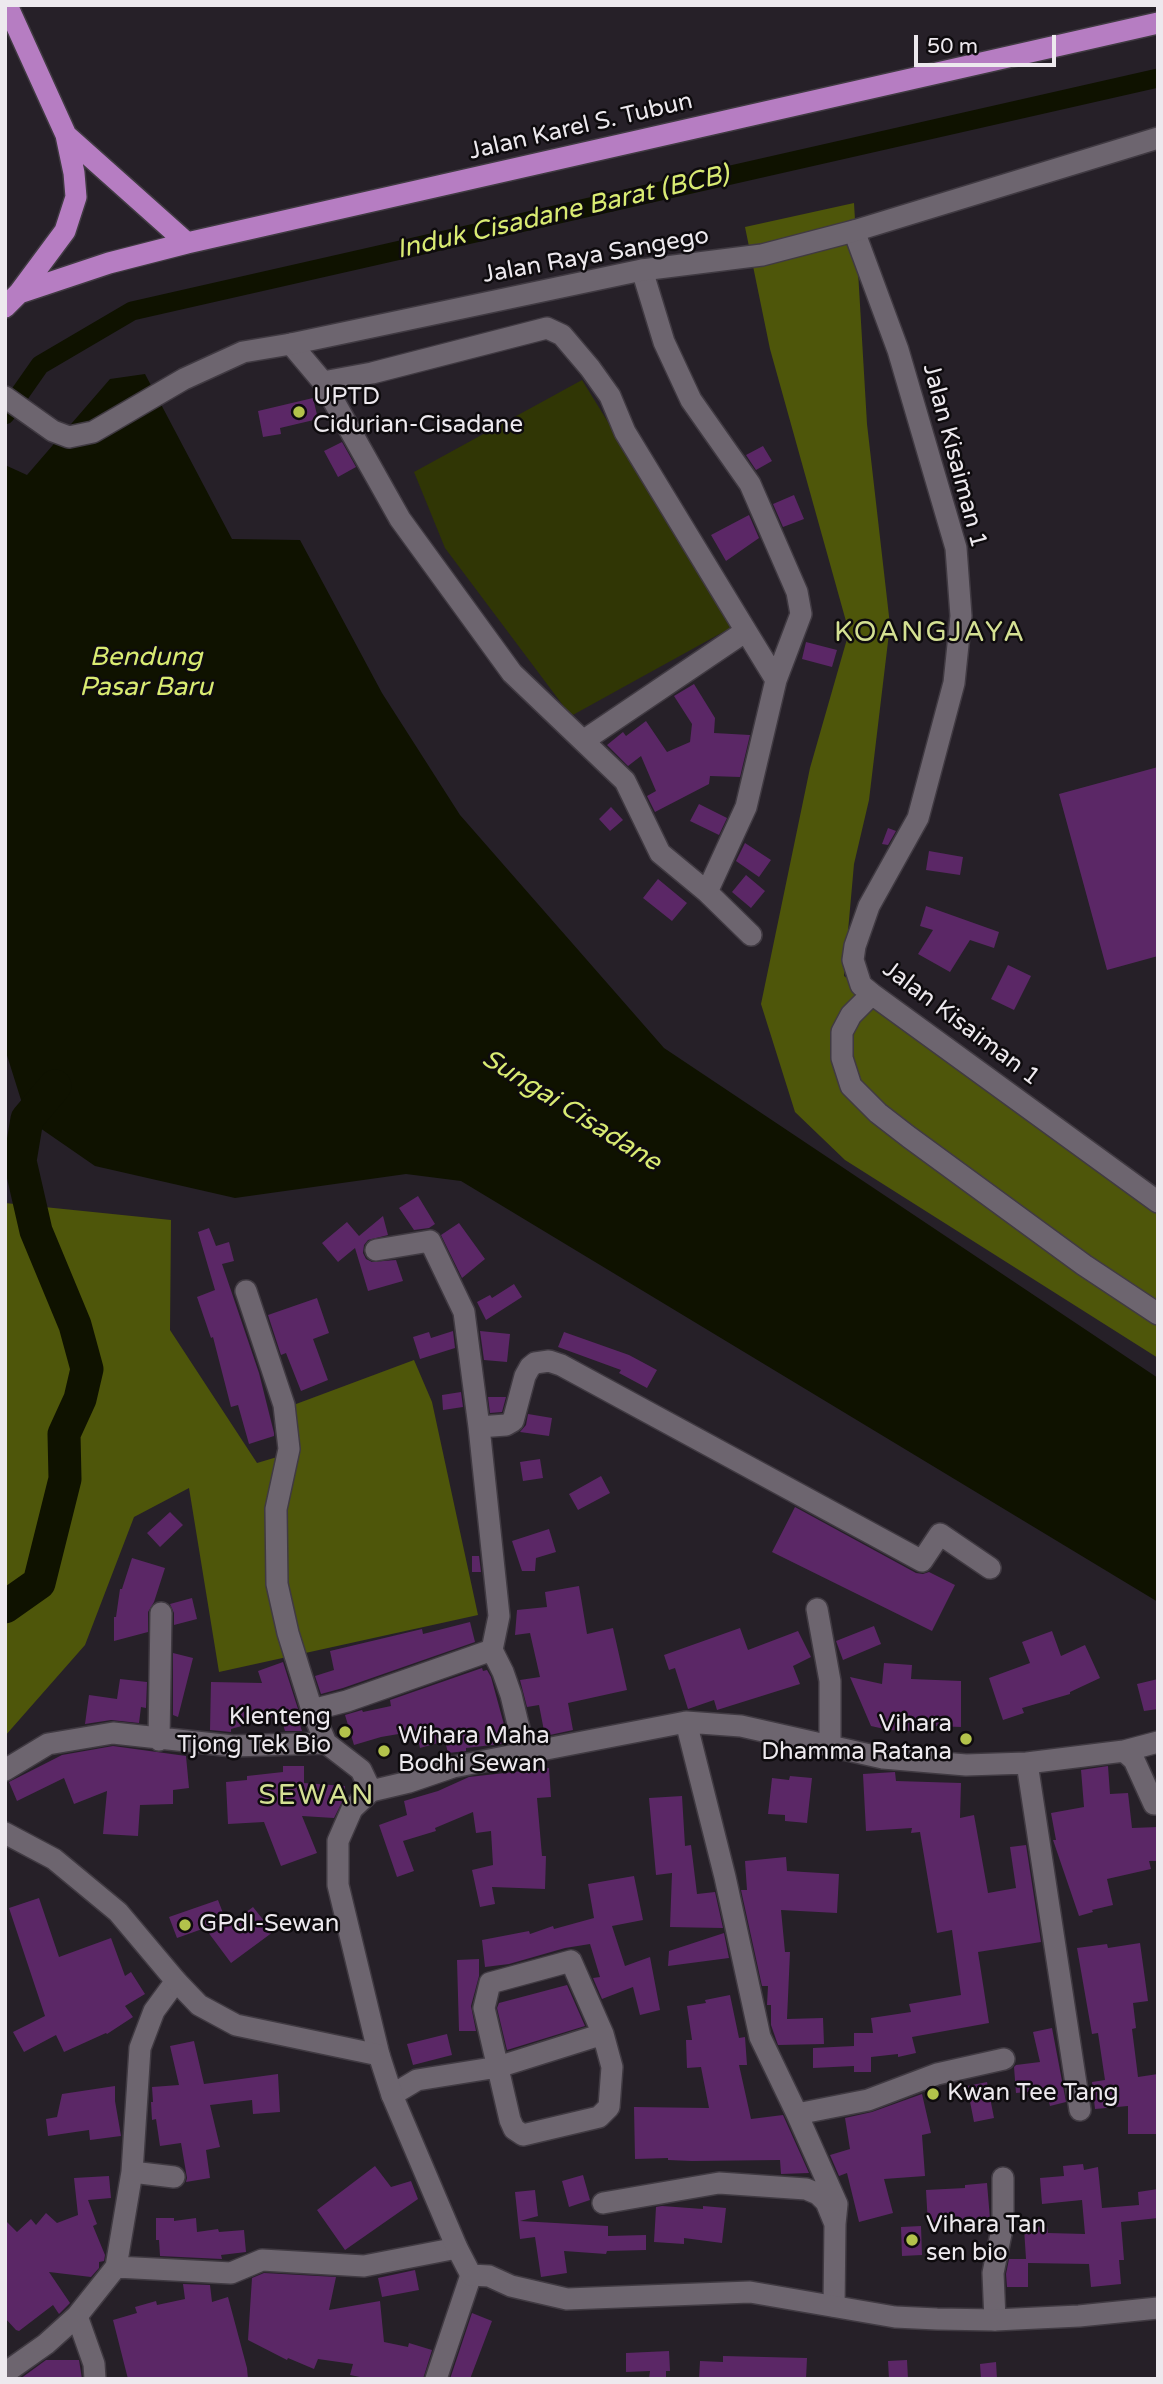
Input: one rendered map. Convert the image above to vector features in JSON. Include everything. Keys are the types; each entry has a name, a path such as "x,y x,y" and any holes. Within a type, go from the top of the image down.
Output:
{"main road":[{"path":"7,5 66,135 76,197 65,231 12,300"},
{"name":"Jalan Karel S. Tubun","path":"12,300 109,263 187,243 1158,23"},
{"path":"66,135 187,243"}],"street":[{"name":"Jalan Raya Sangego","path":"5,397 53,431 69,437 93,432 184,379 243,352 642,270 762,255 854,231 1158,138"},
{"name":"Jalan Kisaiman 1","path":"854,231 898,350 956,548 961,616 954,683 918,818 869,906 853,960 861,985 872,994 1158,1202"},
{"path":"642,270 664,342 691,400 750,484 797,592 801,614 776,680 746,807 706,892"},
{"path":"323,382 372,373 547,328 562,335 610,396 625,432 776,680"},
{"path":"291,344 323,382 400,519 512,673 625,781 660,853 751,934"},
{"path":"583,741 746,631"},
{"path":"872,994 851,1015 842,1032 842,1058 851,1086 878,1113 909,1137 1084,1265 1158,1314"},
{"path":"376,1250 430,1241 464,1312 499,1616 492,1650 511,1695 525,1753"},
{"path":"246,1291 284,1405 289,1449 276,1509 277,1584 288,1633 312,1710 326,1743 361,1770 371,1791"},
{"path":"479,1427 509,1424 515,1416 525,1376 530,1367 535,1363 549,1361 561,1365 922,1561 940,1534 990,1568"},
{"path":"817,1609 830,1681 830,1747"},
{"path":"159,1740 161,1613"},
{"path":"312,1710 347,1701 492,1650"},
{"path":"686,1722 725,1877 760,2037 837,2204 834,2306"},
{"path":"436,2379 471,2275 392,2095 379,2055 338,1885 338,1841 352,1810 371,1791 453,1767 686,1722 741,1726 883,1758 966,1765 1027,1763 1124,1751 1158,1742"},
{"path":"5,1770 48,1744 113,1733 233,1746 326,1743"},
{"path":"1124,1751 1134,1760 1154,1804 1158,1804"},
{"path":"1027,1763 1080,2110"},
{"path":"5,1833 54,1859 118,1912 176,1981 200,2005 236,2025 379,2055"},
{"path":"570,1961 603,2034 612,2067 609,2107 599,2117 523,2135 514,2129 510,2120 498,2067 485,2008 490,1983 570,1961"},
{"path":"5,2373 46,2344 77,2316 116,2267 132,2172 140,2048 154,2011 176,1981"},
{"path":"392,2095 417,2080 498,2067 603,2034"},
{"path":"797,2114 868,2100 937,2074 1004,2059"},
{"path":"132,2172 174,2177"},
{"path":"995,2320 993,2273 1003,2224 1003,2178"},
{"path":"603,2203 719,2183 806,2189 818,2194 826,2202 835,2224"},
{"path":"116,2267 231,2273 262,2260 365,2266 457,2248"},
{"path":"471,2275 489,2276 511,2286 567,2299 750,2292 895,2317 995,2320 1079,2316 1158,2308"},
{"path":"77,2316 94,2364 95,2379"}],"green space":[{"path":"854,203 867,424 890,625 869,800 854,864 844,976 1158,1201 1158,1358 845,1160 795,1112 761,1004 810,768 849,632 770,349 745,227"},
{"path":"582,380 734,626 571,716 445,548 414,472"},
{"path":"5,1203 171,1220 170,1330 257,1463 294,1452 280,1410 414,1360 432,1402 478,1615 219,1672 189,1488 134,1517 85,1645 5,1736"}],"water":[{"path":"145,374 232,539 300,540 382,693 460,815 664,1048 1158,1378 1158,1602 461,1181 406,1174 235,1198 95,1166 27,1119 5,1049 5,465 27,475 110,379"}],"building":[{"path":"313,398 318,419 280,428 281,434 263,437 258,411"},
{"path":"342,442 356,467 338,477 324,451"},
{"path":"763,446 772,461 756,470 746,455"},
{"path":"794,495 804,519 783,527 773,504"},
{"path":"749,515 759,538 726,561 711,535"},
{"path":"806,642 837,650 832,667 802,659"},
{"path":"694,684 715,718 714,733 750,735 740,777 710,776 709,784 655,812 647,796 656,791 641,756 628,766 607,745 623,732 626,736 646,721 667,752 690,742 692,724 674,696"},
{"path":"1158,767 1158,956 1107,970 1059,794"},
{"path":"699,804 727,818 719,835 690,821"},
{"path":"611,807 623,820 610,831 599,819"},
{"path":"888,828 896,831 888,845 882,844"},
{"path":"745,843 771,860 759,877 736,861"},
{"path":"929,851 963,857 960,875 926,870"},
{"path":"746,875 765,891 751,908 732,892"},
{"path":"658,879 687,903 672,921 643,898"},
{"path":"926,906 999,932 994,948 970,940 950,972 918,954 933,930 920,926"},
{"path":"1008,965 1031,976 1014,1010 991,999"},
{"path":"418,1196 435,1224 429,1228 414,1230 399,1208"},
{"path":"383,1216 388,1235 368,1240 363,1253 366,1259 372,1262 396,1260 403,1281 368,1291 355,1248 338,1262 322,1243 347,1222 359,1236"},
{"path":"459,1223 485,1259 462,1278 441,1235"},
{"path":"209,1228 216,1246 229,1242 234,1261 222,1264 259,1373 274,1433 274,1436 249,1444 238,1405 231,1407 213,1337 211,1338 197,1297 215,1290 198,1232"},
{"path":"514,1284 522,1297 486,1320 477,1302 490,1295 492,1298"},
{"path":"317,1298 329,1333 313,1339 328,1380 301,1391 286,1353 281,1355 268,1315"},
{"path":"453,1331 455,1348 420,1359 413,1337 429,1332 431,1338"},
{"path":"480,1331 510,1334 507,1362 484,1360"},
{"path":"564,1332 629,1355 657,1370 647,1388 619,1373 621,1370 558,1347"},
{"path":"461,1392 463,1407 443,1410 442,1395"},
{"path":"488,1397 506,1397 502,1412 490,1413"},
{"path":"528,1414 552,1418 549,1436 520,1432 526,1425"},
{"path":"540,1459 543,1478 523,1481 520,1462"},
{"path":"601,1476 610,1493 578,1510 569,1494"},
{"path":"795,1507 916,1573 929,1572 955,1585 932,1631 772,1552"},
{"path":"170,1512 183,1525 160,1547 147,1533"},
{"path":"549,1529 556,1552 536,1558 535,1571 522,1571 512,1541"},
{"path":"472,1556 479,1556 481,1572 472,1572"},
{"path":"132,1558 165,1568 148,1612 148,1632 114,1641 114,1617 120,1589"},
{"path":"579,1586 587,1634 613,1628 627,1690 568,1703 573,1730 545,1736 539,1705 527,1707 520,1680 540,1677 530,1633 515,1635 517,1610 547,1607 545,1592"},
{"path":"192,1598 197,1619 174,1625 174,1613 170,1604"},
{"path":"470,1622 475,1642 321,1694 315,1676 334,1670 330,1651 422,1629 423,1634"},
{"path":"874,1626 881,1644 843,1660 836,1641"},
{"path":"740,1628 748,1650 798,1631 811,1657 793,1666 800,1684 717,1710 714,1700 688,1709 675,1668 669,1670 664,1655"},
{"path":"1052,1631 1061,1656 1085,1645 1100,1678 1070,1694 1022,1708 1024,1713 1003,1720 989,1678 1030,1663 1022,1642"},
{"path":"173,1653 193,1658 178,1717 173,1715"},
{"path":"283,1662 299,1712 296,1713 302,1731 285,1731 280,1715 231,1729 231,1732 210,1730 211,1682 262,1683 258,1671"},
{"path":"884,1663 912,1665 911,1679 961,1681 961,1727 934,1726 934,1732 889,1730 871,1726 850,1677 882,1684"},
{"path":"482,1668 483,1671 487,1670 491,1677 509,1743 448,1753 445,1741 420,1748 416,1731 354,1745 345,1715 391,1706 390,1700"},
{"path":"120,1679 147,1682 146,1708 141,1707 139,1723 111,1720 85,1724 89,1695 117,1699"},
{"path":"1158,1679 1158,1709 1144,1711 1137,1684"},
{"path":"113,1746 186,1756 189,1788 173,1790 173,1804 140,1805 138,1836 103,1834 107,1791 74,1804 64,1778 17,1801 9,1782 62,1755"},
{"path":"283,1766 304,1766 304,1783 345,1786 344,1798 334,1818 302,1816 317,1853 281,1866 264,1822 228,1824 226,1782 247,1780 247,1776 283,1772"},
{"path":"1108,1766 1110,1794 1128,1793 1132,1828 1158,1827 1158,1861 1149,1861 1151,1869 1107,1879 1113,1905 1079,1916 1053,1840 1056,1840 1051,1813 1084,1807 1081,1770"},
{"path":"549,1768 551,1797 537,1798 542,1856 546,1856 545,1889 492,1887 495,1904 480,1907 472,1870 493,1865 491,1831 476,1833 473,1812 435,1828 436,1831 403,1841 414,1871 397,1877 379,1825 407,1815 404,1801 438,1791 469,1777"},
{"path":"895,1772 896,1781 961,1783 960,1818 974,1815 988,1893 1016,1888 1010,1847 1026,1845 1041,1942 978,1952 989,2023 912,2037 916,2053 898,2057 898,2054 871,2057 871,2072 854,2072 854,2066 813,2068 813,2048 854,2046 854,2033 873,2033 871,2018 911,2012 909,2004 961,1995 952,1930 937,1933 920,1832 911,1833 912,1828 866,1831 863,1774"},
{"path":"790,1776 812,1778 807,1823 785,1821 785,1815 768,1814 772,1778 789,1780"},
{"path":"682,1796 685,1846 691,1845 697,1894 715,1892 723,1928 670,1927 672,1873 656,1875 649,1798"},
{"path":"786,1857 787,1871 839,1874 837,1913 781,1910 785,1952 790,1952 787,2019 823,2018 824,2044 778,2045 771,2025 771,2005 767,2005 768,1986 762,1986 741,1890 747,1890 745,1861"},
{"path":"634,1876 643,1920 612,1926 625,1966 650,1957 660,2010 640,2015 633,1987 602,1999 593,1978 600,1977 590,1944 565,1948 509,1964 485,1967 482,1940 529,1931 530,1934 553,1926 554,1929 594,1918 588,1884"},
{"path":"39,1898 59,1957 111,1938 125,1976 131,1972 145,1994 125,2006 133,2017 107,2034 64,2052 56,2035 24,2052 13,2032 45,2016 9,1908"},
{"path":"218,1900 228,1926 253,1907 273,1932 231,1963 205,1928 177,1938 169,1917"},
{"path":"724,1933 729,1958 668,1966 669,1951"},
{"path":"1140,1943 1148,2001 1133,2003 1136,2028 1132,2029 1138,2077 1158,2074 1158,2134 1128,2134 1128,2106 1095,2109 1092,2082 1105,2080 1098,2033 1092,2034 1077,1948 1107,1944 1108,1948"},
{"path":"479,1959 479,1976 471,2006 476,2031 459,2031 457,1960"},
{"path":"567,1985 585,2026 507,2050 497,2008 499,2003"},
{"path":"730,1995 739,2038 745,2037 747,2065 739,2065 751,2119 783,2115 809,2173 781,2174 780,2160 635,2159 634,2107 709,2108 701,2067 687,2068 686,2040 692,2040 687,2006"},
{"path":"1052,2028 1066,2102 1050,2106 1046,2090 1016,2093 1014,2067 1040,2062 1033,2032"},
{"path":"447,2034 452,2055 413,2065 407,2044"},
{"path":"194,2041 204,2084 278,2074 280,2112 253,2114 252,2100 210,2105 220,2147 206,2150 210,2178 186,2182 181,2143 160,2146 156,2119 152,2120 151,2102 152,2087 179,2085 170,2046"},
{"path":"987,2082 994,2118 974,2122 967,2086"},
{"path":"115,2086 121,2136 90,2140 89,2130 48,2136 46,2119 57,2117 62,2094"},
{"path":"922,2094 931,2133 922,2135 925,2176 884,2179 893,2213 859,2222 847,2173 839,2176 830,2155 850,2149 845,2118 872,2112"},
{"path":"1083,2164 1084,2170 1098,2167 1102,2208 1139,2205 1138,2192 1158,2189 1158,2218 1121,2222 1124,2260 1119,2260 1121,2284 1091,2287 1089,2264 1028,2263 1028,2287 1007,2287 1009,2259 1026,2259 1024,2228 1047,2226 1048,2233 1085,2234 1082,2200 1042,2204 1040,2178 1064,2176 1063,2166"},
{"path":"375,2166 391,2187 411,2181 418,2199 345,2250 317,2210"},
{"path":"583,2175 590,2200 569,2207 562,2181"},
{"path":"109,2176 111,2198 88,2200 97,2224 93,2226 105,2255 104,2261 99,2262 99,2268 91,2277 49,2272 70,2303 59,2314 53,2305 19,2331 16,2330 5,2318 5,2220 17,2232 31,2219 36,2225 46,2213 57,2223 78,2215 74,2178"},
{"path":"987,2183 990,2219 928,2225 926,2190 965,2188 965,2185"},
{"path":"535,2190 538,2216 520,2221 608,2226 608,2236 646,2235 646,2250 607,2251 606,2254 564,2251 567,2273 541,2277 535,2237 520,2239 515,2192"},
{"path":"656,2207 726,2208 722,2243 684,2238 684,2244 654,2242"},
{"path":"156,2218 174,2218 174,2221 196,2218 197,2232 218,2229 219,2232 244,2230 246,2252 221,2255 222,2259 160,2256 159,2240 156,2240"},
{"path":"921,2226 922,2255 902,2256 901,2227"},
{"path":"415,2270 419,2290 382,2297 378,2278"},
{"path":"264,2273 336,2277 329,2310 380,2301 384,2342 408,2347 409,2343 432,2350 423,2379 370,2379 350,2375 353,2364 318,2359 314,2369 288,2358 287,2360 248,2340 252,2278"},
{"path":"183,2284 210,2285 212,2302 228,2297 248,2379 128,2379 113,2320 137,2313 135,2307 156,2301 157,2305 185,2299"},
{"path":"472,2313 492,2321 470,2379 450,2379"},
{"path":"669,2351 670,2371 666,2371 666,2379 649,2379 650,2371 626,2372 626,2353"},
{"path":"723,2356 807,2358 806,2379 699,2379 700,2361 723,2362"},
{"path":"46,2360 79,2360 82,2379 20,2379"},
{"path":"907,2360 908,2379 889,2379 888,2361"},
{"path":"996,2362 997,2379 981,2379 980,2364"}],"waterway":[{"name":"Induk Cisadane Barat (BCB)","path":"5,415 40,365 132,311 1158,78"},
{"path":"5,1607 39,1583 65,1479 64,1434 80,1399 87,1369 75,1325 36,1231 20,1161 27,1119 55,1086"}],"place":[{"name":"UPTD Cidurian-Cisadane","path":"299,412"},
{"name":"Klenteng Tjong Tek Bio","path":"345,1732"},
{"name":"Vihara Dhamma Ratana","path":"966,1739"},
{"name":"Wihara Maha Bodhi Sewan","path":"384,1751"},
{"name":"GPdI-Sewan","path":"185,1925"},
{"name":"Kwan Tee Tang","path":"933,2094"},
{"name":"Vihara Tan sen bio","path":"912,2240"}],"district":[{"name":"KOANGJAYA","path":"930,634"},
{"name":"SEWAN","path":"317,1797"}],"water label":[{"name":"Bendung Pasar Baru","path":"146,673"},
{"name":"Sungai Cisadane","path":"571,1111"}]}
